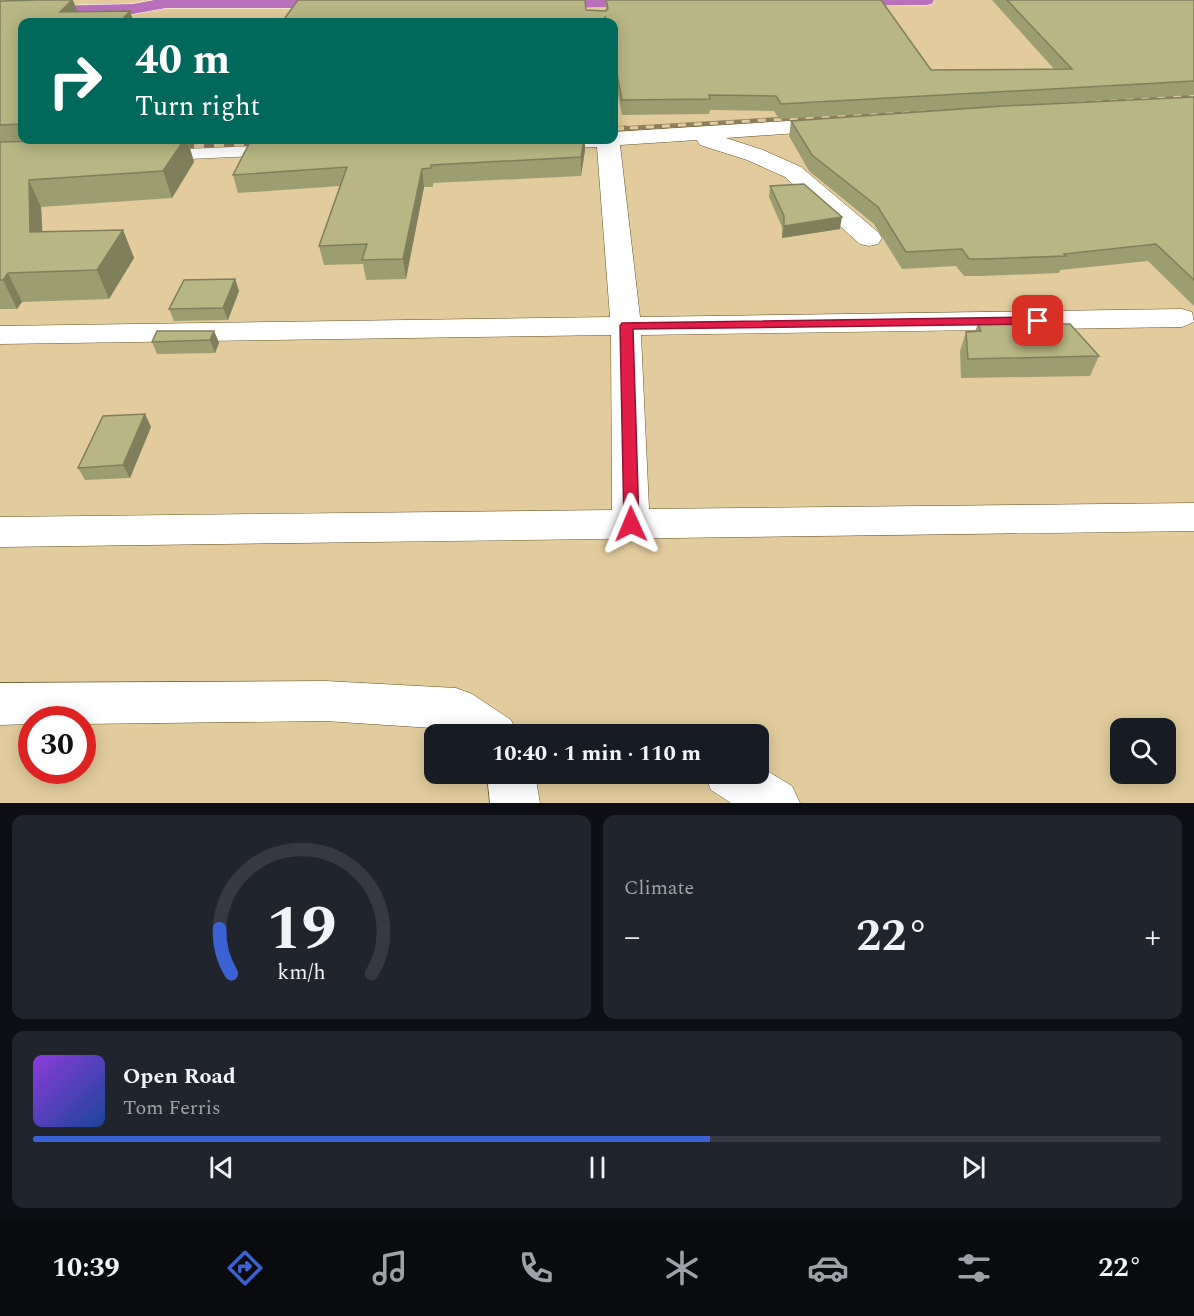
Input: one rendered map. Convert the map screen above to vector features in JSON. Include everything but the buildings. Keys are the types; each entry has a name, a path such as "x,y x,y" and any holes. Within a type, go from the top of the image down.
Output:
{"highway":[{"path":"0,4 112,0"},
{"path":"146,0 357,3"},
{"path":"819,1 926,0"},
{"path":"0,12 133,9 167,2"},
{"path":"524,3 666,2"}],"street":[{"path":"595,3 597,18"},
{"path":"618,139 857,123"},
{"path":"692,134 755,155 793,172 868,238"},
{"path":"608,144 626,326 631,524"},
{"path":"123,155 309,148"},
{"path":"0,335 1182,318"},
{"path":"0,532 1194,516"},
{"path":"0,704 325,701 456,709 478,724"},
{"path":"512,784 515,803"},
{"path":"744,784 775,803"}],"railway":[{"path":"618,129 1194,95"},
{"path":"618,129 625,128"},
{"path":"174,147 244,144"}],"route":[{"path":"631,524 626,326 1038,321"}]}
